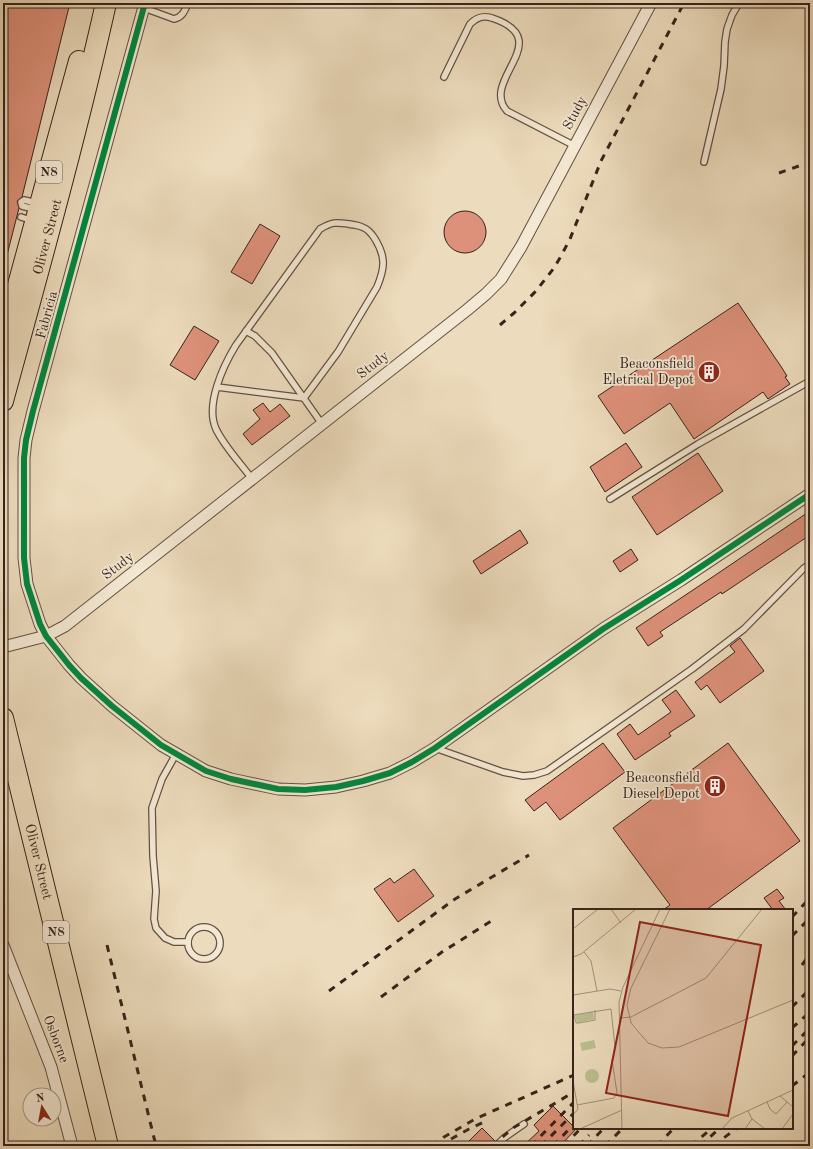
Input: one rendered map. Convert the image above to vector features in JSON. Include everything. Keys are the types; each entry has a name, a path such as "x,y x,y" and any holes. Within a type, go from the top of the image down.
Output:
{"highway":[{"name":"Oliver Street","path":"3,401 44,212 94,3"},
{"name":"Oliver Street","path":"3,340 44,212 76,128 106,3"},
{"name":"Oliver Street","path":"3,718 108,1146"}],"street":[{"name":"Study","path":"3,647 46,636 65,626 486,294 501,279 521,247 651,3"},
{"name":"Fabricia","path":"144,5 35,403 26,440 24,458 25,566 27,584 40,624 46,636 69,665 96,692 148,735 176,754 206,771 231,779 278,789 305,790 336,788 390,773 435,748 602,629 681,580 810,494"},
{"name":"Osborne","path":"3,945 51,1067 72,1146"}],"lane":[{"path":"144,5 174,19 182,16 188,3"},
{"path":"704,162 722,89 727,29 732,15 739,3"},
{"path":"444,77 470,24 474,20 479,17 487,16 508,25 515,31 519,45 516,56 501,86 500,93 503,108 507,112 575,146"},
{"path":"252,479 215,428 212,415 213,402 220,378 230,356 246,331 320,229 329,223 339,222 362,227 372,234 381,250 383,262 382,275 377,287 338,352 304,398"},
{"path":"246,331 268,349 322,424"},
{"path":"610,499 698,444 810,381"},
{"path":"217,387 304,398"},
{"path":"435,748 504,772 524,776 547,771 692,669 744,629 804,568 810,564"},
{"path":"176,754 165,773 152,808 156,891 154,919 156,928 165,938 174,942 188,942"},
{"path":"200,927 210,928 215,931 218,936 219,946 214,954 204,958 194,956 188,942 192,932 196,929 200,927"},
{"path":"496,1146 504,1138 524,1124"}],"building":[{"path":"3,3 70,3 22,197 17,201 19,208 6,259 3,259"},
{"path":"465,211 480,217 486,232 480,247 465,253 450,247 444,232 450,217"},
{"path":"260,224 280,236 252,284 231,272"},
{"name":"Beaconsfield Eletrical Depot","path":"738,303 782,368 787,376 785,377 790,384 768,399 763,392 694,439 670,403 624,434 598,396"},
{"path":"194,326 219,341 195,380 170,365"},
{"path":"263,403 270,412 280,404 290,416 252,445 243,434 260,419 253,410"},
{"path":"626,443 642,467 605,492 590,467"},
{"path":"698,453 723,491 657,535 632,497"},
{"path":"810,511 810,535 722,594 721,592 660,632 663,636 648,646 636,628"},
{"path":"520,530 528,543 481,574 473,561"},
{"path":"631,549 638,560 620,572 613,561"},
{"path":"740,638 764,671 720,703 707,685 701,690 695,682 735,652 730,646"},
{"path":"676,690 695,716 669,733 671,736 635,760 617,734 630,724 638,735 671,712 662,700"},
{"path":"603,743 625,772 560,820 546,802 534,811 525,800"},
{"name":"Beaconsfield Diesel Depot","path":"728,743 800,841 707,909 664,909 670,905 613,828"},
{"path":"414,869 434,896 398,922 374,889 390,878 394,883"},
{"path":"777,889 784,898 779,901 785,909 772,909 764,898"},
{"path":"553,1106 573,1126 573,1129 576,1129 560,1146 523,1146 539,1131 534,1125"},
{"path":"482,1128 495,1141 492,1146 474,1146 469,1141"}],"railway":[{"path":"500,325 536,291 554,268 561,256 570,239 601,161 684,3"},
{"path":"779,173 810,162"},
{"path":"329,991 455,899 529,855"},
{"path":"793,916 810,898"},
{"path":"381,997 442,952 496,918"},
{"path":"793,935 810,918"},
{"path":"107,945 156,1146"},
{"path":"802,965 810,954"},
{"path":"793,1006 810,989"},
{"path":"793,1027 810,1012"},
{"path":"793,1045 810,1028"},
{"path":"793,1055 810,1037"},
{"path":"793,1085 810,1072"},
{"path":"432,1146 444,1137 475,1119 573,1075"},
{"path":"492,1146 513,1128 573,1093"},
{"path":"531,1146 573,1103"},
{"path":"541,1146 573,1114"},
{"path":"451,1139 488,1120"},
{"path":"553,1146 573,1125"},
{"path":"564,1146 580,1129"},
{"path":"587,1146 603,1129"},
{"path":"605,1146 622,1129"},
{"path":"657,1146 673,1129"},
{"path":"691,1146 711,1129"},
{"path":"700,1146 719,1129"},
{"path":"713,1146 736,1129"},
{"path":"579,1146 589,1135"}],"cycle path":[{"path":"145,3 26,440 24,458 24,558 27,584 40,624 46,636 81,678 112,706 161,745 206,771 231,779 278,789 305,790 336,787 390,773 435,748 603,629 681,580 810,494"}],"place":[{"name":"Beaconsfield Eletrical Depot","path":"709,372"},
{"name":"Beaconsfield Diesel Depot","path":"715,786"}]}
